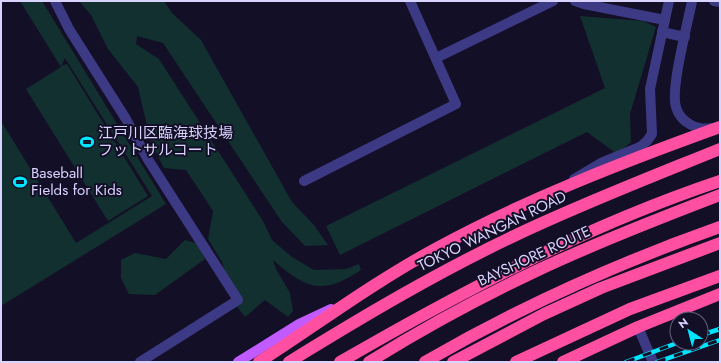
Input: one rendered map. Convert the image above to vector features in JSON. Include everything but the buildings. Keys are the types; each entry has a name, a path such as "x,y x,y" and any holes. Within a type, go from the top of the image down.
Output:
{"highway":[{"path":"258,362 303,333 349,300 436,248 553,191 640,156 720,127"},
{"name":"TOKYO WANGAN ROAD","path":"289,362 389,302 513,237 613,192 720,149"},
{"path":"340,362 405,324 530,259 653,206 720,181"},
{"name":"BAYSHORE ROUTE","path":"369,362 412,336 534,271 595,244 720,195"},
{"path":"426,362 539,302 653,252 720,227"},
{"path":"539,302 567,296 645,263 720,238"},
{"path":"453,362 544,314 601,288 720,243"},
{"path":"516,362 630,310 720,276"},
{"path":"563,362 638,328 720,294"},
{"path":"360,362 412,336"}],"main road":[{"path":"238,362 299,324 349,300"}],"street":[{"path":"55,1 69,29 126,119 147,158 238,300 140,362"},
{"path":"304,181 456,104 410,1"},
{"path":"436,58 553,1"},
{"path":"575,1 665,20"},
{"path":"553,191 601,163 640,147 647,142 652,134 650,89 669,1"},
{"path":"692,1 675,89 676,107 686,121 695,127 706,129 720,127"},
{"path":"714,1 720,2"},
{"path":"662,32 685,37"},
{"path":"638,328 653,362"}],"green space":[{"path":"20,1 42,1 166,204 1,306 1,121 76,243 152,196 65,58 61,66 67,64 148,196 108,221 26,89 61,67"},
{"path":"79,1 164,1 172,13 201,40 292,202 314,225 328,245 305,246 282,222 163,43 137,36 136,44 159,59 263,221 272,240 292,257 314,270 346,269 359,264 361,270 335,283 325,286 315,286 305,283 295,277 273,260 276,269 290,293 293,311 288,317 265,300 245,317 232,300 222,262 208,239 213,211 186,170 164,168 151,143 138,87 108,49 91,15"},
{"path":"580,16 643,21 656,27 630,114 631,142 617,154 587,132 340,255 326,226 605,88"},
{"path":"185,240 199,244 205,259 155,295 129,294 121,278 121,260 135,253 166,259"}],"railway":[{"path":"709,332 720,329"},
{"path":"657,362 720,340"},
{"path":"626,362 669,346"}],"place":[{"name":"江戸川区臨海球技場 フットサルコート","path":"87,142"},
{"name":"Baseball Fields for Kids","path":"20,182"}]}
